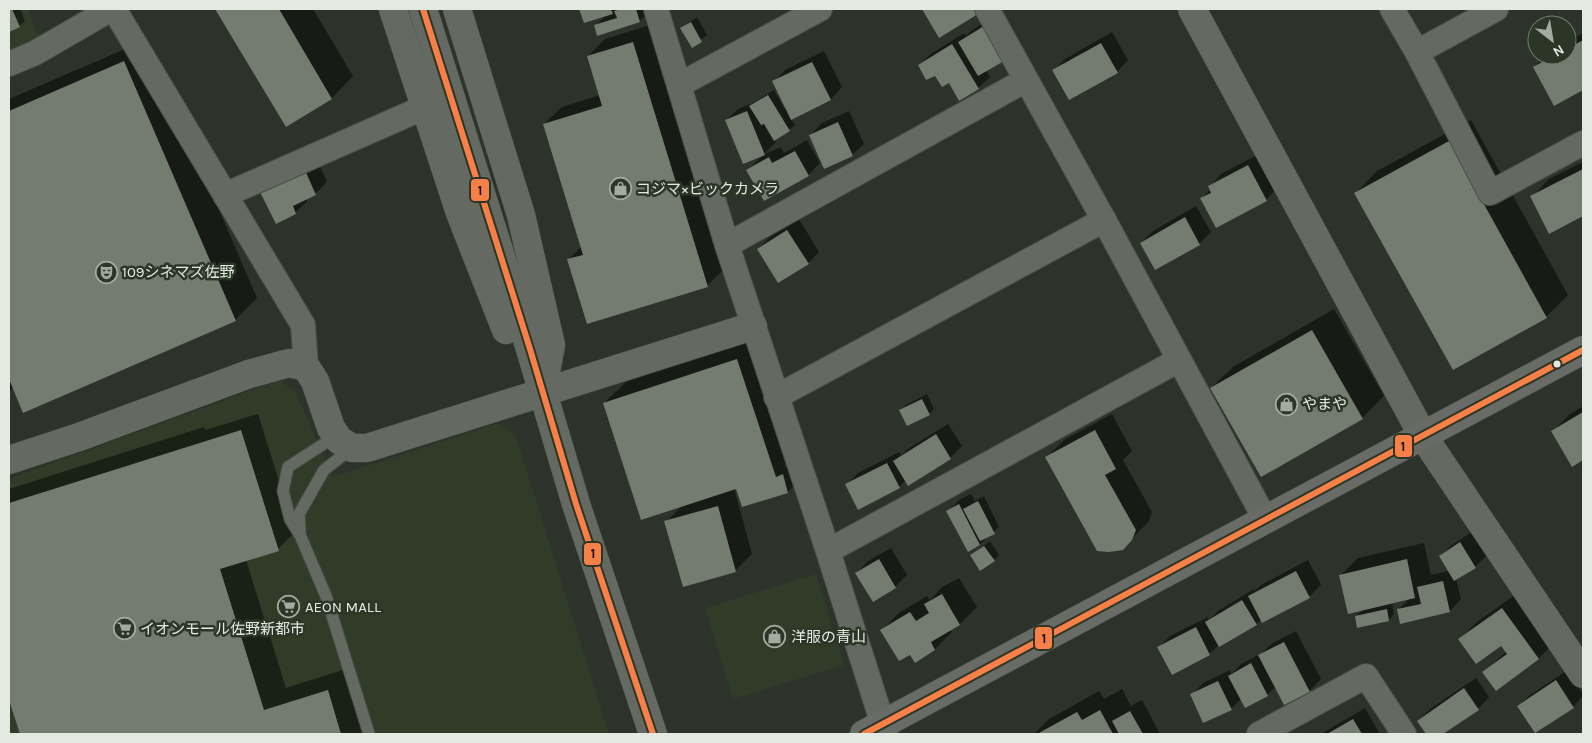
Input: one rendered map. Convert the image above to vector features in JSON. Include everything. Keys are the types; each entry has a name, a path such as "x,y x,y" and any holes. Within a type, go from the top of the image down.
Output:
{"main road":[{"path":"878,731 1266,519 1583,350"}],"street":[{"path":"9,64 35,53 113,9 303,325 306,367 315,381 331,428 344,442 367,448 753,326"},
{"path":"393,9 460,213 518,361 542,394"},
{"path":"423,9 530,349 576,504 653,734"},
{"path":"457,9 520,215 551,345 542,394"},
{"path":"656,9 753,326 828,550 878,731"},
{"path":"679,85 820,9"},
{"path":"987,9 1266,519"},
{"path":"1192,9 1423,436 1583,674"},
{"path":"1392,9 1417,52 1490,193 1583,143"},
{"path":"1417,52 1496,9"},
{"path":"727,244 1026,80"},
{"path":"225,196 425,107"},
{"path":"776,396 1104,220"},
{"path":"828,550 1179,360"},
{"path":"9,460 79,437 250,374 289,363 306,367"},
{"path":"1259,734 1366,676 1404,734"}],"lane":[{"path":"300,535 299,514 324,470 344,442"},
{"path":"344,442 288,467 283,490 290,519 300,535 326,596 369,734"}],"shaded area":[{"path":"9,9 28,9 39,37 9,53"},
{"name":"AEON MALL","path":"279,380 295,391 333,477 498,423 516,436 609,734 9,734 9,479"},
{"name":"洋服の青山","path":"816,574 844,665 733,699 705,608"}],"building":[{"path":"9,9 12,9 20,27 9,32"},
{"path":"215,9 279,9 332,99 286,127"},
{"path":"579,9 611,9 613,14 584,23"},
{"path":"636,9 640,22 597,36 594,25 617,18 614,11"},
{"path":"922,9 975,9 978,14 939,38"},
{"path":"691,22 702,42 692,48 680,28"},
{"path":"984,26 1004,61 978,76 958,42"},
{"path":"1583,40 1583,90 1554,106 1533,67 1537,65 1577,65 1577,43"},
{"name":"コジマ×ビックカメラ","path":"633,42 708,287 587,324 567,259 583,255 543,124 602,106 587,56"},
{"path":"1101,43 1118,73 1069,100 1052,70"},
{"path":"952,44 979,89 959,101 949,83 942,87 935,76 926,80 918,65"},
{"path":"124,61 236,321 23,413 9,379 9,111"},
{"path":"812,62 831,100 791,120 772,81"},
{"path":"768,95 790,131 774,141 764,124 761,125 749,106"},
{"path":"747,111 765,155 743,164 725,120"},
{"path":"838,122 853,156 824,169 809,135"},
{"path":"1449,141 1547,318 1453,370 1354,193"},
{"path":"795,151 809,176 764,201 746,170 769,157 772,163"},
{"path":"1248,165 1267,201 1216,228 1200,198 1211,193 1208,186"},
{"path":"304,168 316,195 293,206 296,214 276,224 259,190"},
{"path":"1583,169 1583,216 1549,234 1530,196"},
{"path":"1185,217 1200,245 1155,270 1140,243"},
{"path":"787,230 809,264 778,283 757,249"},
{"name":"やまや","path":"1312,330 1363,419 1261,477 1210,388"},
{"path":"737,359 776,477 783,474 788,493 742,507 736,489 641,520 603,403"},
{"path":"922,399 930,415 907,426 899,410"},
{"path":"1583,412 1583,460 1572,467 1551,431"},
{"name":"イオンモール佐野新都市","path":"241,430 279,551 220,569 264,710 328,690 341,734 20,734 9,700 9,503"},
{"path":"1095,430 1116,469 1105,475 1136,530 1132,540 1123,550 1097,551 1045,457"},
{"path":"936,434 951,459 908,486 893,461"},
{"path":"887,463 900,488 858,510 845,484"},
{"path":"978,501 995,534 980,541 963,509"},
{"path":"959,504 980,545 968,552 946,511"},
{"path":"718,506 736,572 683,587 664,521"},
{"path":"1460,542 1476,568 1454,581 1439,556"},
{"path":"984,546 995,561 980,571 970,555"},
{"path":"879,559 896,588 873,602 855,573"},
{"path":"1407,559 1415,598 1348,614 1339,575"},
{"path":"1296,571 1310,598 1262,623 1248,596"},
{"path":"1443,581 1450,612 1400,624 1397,609 1421,604 1417,587"},
{"path":"942,594 960,625 931,642 935,650 915,663 910,655 899,661 880,630 910,612 916,621 929,613 924,604"},
{"path":"1242,600 1257,625 1219,647 1205,622"},
{"path":"1502,608 1539,659 1496,691 1482,672 1507,654 1501,646 1476,664 1458,639"},
{"path":"1387,609 1389,621 1357,628 1355,616"},
{"path":"1196,627 1210,655 1172,675 1157,647"},
{"path":"1284,642 1310,692 1284,705 1258,655"},
{"path":"1251,663 1268,696 1245,708 1228,676"},
{"path":"1556,680 1574,708 1535,733 1517,706"},
{"path":"1218,681 1232,710 1203,723 1190,694"},
{"path":"1464,688 1479,710 1443,734 1426,734 1417,721"},
{"path":"1100,710 1113,734 1037,734 1077,712 1082,720"},
{"path":"1130,711 1143,734 1119,734 1112,721"},
{"path":"1353,719 1362,734 1327,734"}],"transit line":[{"name":"1","path":"423,9 530,349 576,504 653,734"},
{"name":"1","path":"864,734 1583,350"}],"place":[{"name":"コジマ×ビックカメラ","path":"620,189"},
{"name":"109シネマズ佐野","path":"106,272"},
{"name":"やまや","path":"1286,404"},
{"name":"AEON MALL","path":"289,607"},
{"name":"イオンモール佐野新都市","path":"124,629"},
{"name":"洋服の青山","path":"775,637"}]}
